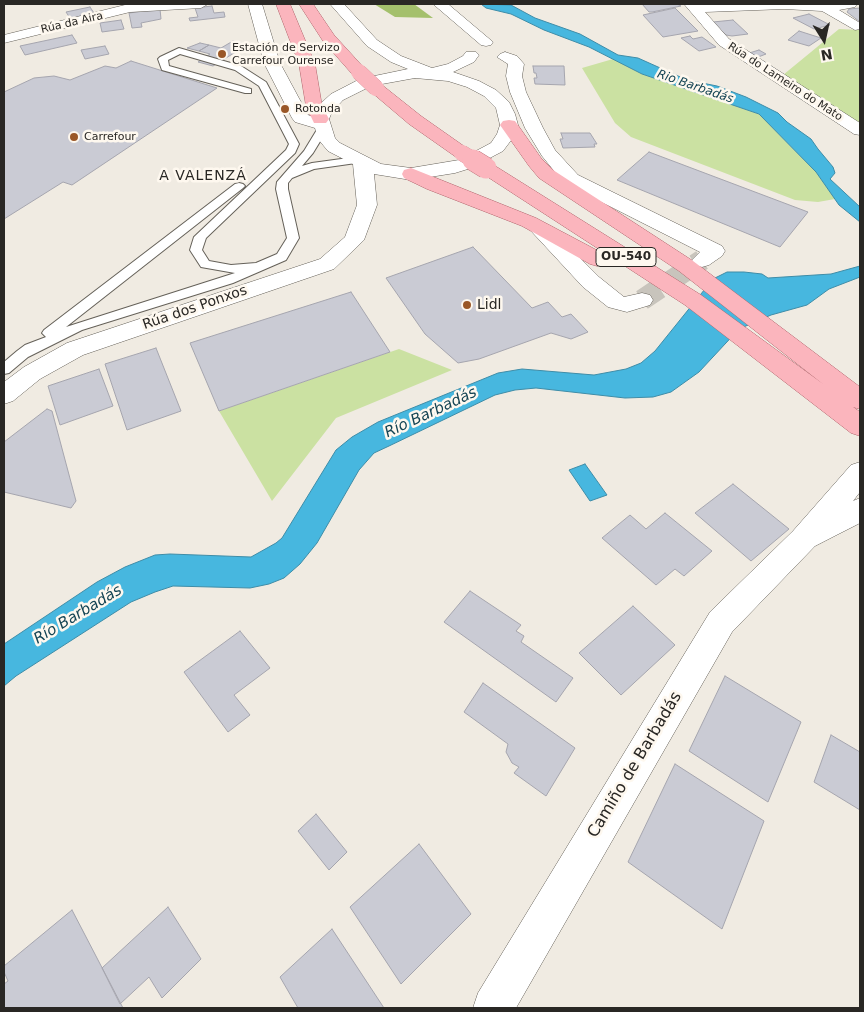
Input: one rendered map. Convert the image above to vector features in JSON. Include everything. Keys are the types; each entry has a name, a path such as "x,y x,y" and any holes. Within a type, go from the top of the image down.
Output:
{"main road":[{"path":"283,4 307,64 314,106 321,124"},
{"name":"OU-540","path":"306,4 328,38 359,72 415,120 486,168 693,300 860,426"},
{"path":"506,115 535,162 686,266 860,400"},
{"path":"411,174 434,185 504,210 540,228 650,287 724,338 763,351"}],"street":[{"path":"86,4 129,8"},
{"name":"Rúa da Aira","path":"4,39 129,8 201,4"},
{"path":"255,4 272,63 301,118 321,124"},
{"path":"337,4 372,43 396,59 431,73 450,76 473,84 490,93 506,115"},
{"path":"440,4 486,42"},
{"path":"692,6 784,5 825,7 850,4"},
{"name":"Rúa do Lameiro do Mato","path":"692,6 724,42 860,130"},
{"path":"825,7 855,26"},
{"path":"488,61 509,50 506,46 493,42 472,45 469,48 488,61 506,115 506,135 497,147 483,156 448,169 411,174 397,173 376,169 358,161 334,147 327,139 321,124 329,104 366,82 391,76 431,73 454,67 469,59 488,61 512,59 516,64 514,76 516,84 534,128 565,182 708,256"},
{"name":"Rúa dos Ponxos","path":"4,396 32,373 75,348 327,264 354,240 367,204 364,171 358,161"},
{"path":"367,204 385,189 411,174"},
{"path":"540,228 591,282 616,302 627,306 642,300"},
{"name":"Camiño de Barbadás","path":"493,1008 721,622 803,540 860,473"},
{"name":"Camiño de Barbadás","path":"803,540 860,510"}],"lane":[{"path":"248,91 165,68 163,59 179,51 238,68 262,84 294,144"},
{"path":"22,354 77,327 229,280 262,267 282,256 293,238 282,189 283,182 308,153 321,124"},
{"path":"262,267 230,269 205,264 196,250 200,238 291,151 294,144"},
{"path":"4,369 294,144"},
{"path":"283,182 301,169 358,161"}],"green space":[{"path":"374,4 414,4 433,18 395,17"},
{"path":"839,29 860,30 860,123 783,75"},
{"path":"613,59 642,74 759,114 816,172 835,199 818,202 795,200 631,137 615,123 582,68"},
{"path":"399,349 452,370 336,418 272,501 219,411"}],"water":[{"name":"Rio Barbadás","path":"481,4 511,5 535,18 580,34 618,55 638,58 687,80 717,86 746,97 778,113 811,139 833,167 835,173 830,179 860,207 860,222 839,205 816,172 759,114 642,74 589,47 544,30 511,14 486,8"},
{"name":"Río Barbadás","path":"860,266 860,277 829,289 807,305 771,315 739,329 699,372 671,392 653,397 625,398 536,388 515,390 495,395 374,453 359,470 317,543 300,564 284,578 269,584 250,588 173,586 155,592 131,602 16,676 4,686 4,644 97,582 125,567 155,555 251,557 276,543 282,538 336,450 352,437 378,422 498,373 522,369 594,375 626,369 641,363 655,351 713,279 727,272 762,274 768,278 831,274"},
{"path":"585,464 607,495 590,501 569,470"}],"building":[{"path":"642,4 677,4 681,6 649,12"},
{"path":"212,6 214,13 224,12 225,17 190,21 189,18 198,17 195,8"},
{"path":"90,7 96,16 72,21 66,12"},
{"path":"675,8 698,31 663,37 643,15"},
{"path":"860,8 860,22 847,12 849,9"},
{"path":"160,9 161,19 141,23 142,27 132,28 129,13"},
{"path":"809,14 830,25 814,29 793,18"},
{"path":"121,20 124,29 102,32 100,23"},
{"path":"733,20 748,34 726,35 713,22"},
{"path":"799,31 821,38 809,46 788,40"},
{"path":"72,35 77,43 25,55 20,46"},
{"path":"690,36 693,39 702,37 716,47 699,51 681,38"},
{"path":"233,41 247,45 213,66 198,62 210,54 199,51 209,45 221,48"},
{"path":"200,43 209,45 199,51 187,48"},
{"path":"105,46 109,54 85,59 81,50"},
{"path":"759,50 766,54 753,59 746,54"},
{"name":"Carrefour","path":"131,61 217,88 72,185 63,182 4,219 4,92 34,78 54,76 70,80 105,66 116,68"},
{"path":"533,66 564,66 565,85 535,84 534,78 537,78"},
{"path":"561,133 590,133 597,144 594,144 595,147 563,148 560,139 563,139"},
{"path":"649,152 808,212 780,247 617,180"},
{"name":"Lidl","path":"473,247 532,308 548,302 562,317 571,314 588,332 571,339 551,333 479,359 458,363 425,334 386,278"},
{"path":"351,292 390,352 219,411 190,343"},
{"path":"156,348 181,411 127,430 105,364"},
{"path":"99,369 113,406 60,425 48,386"},
{"path":"47,409 52,411 76,501 71,508 4,492 4,442"},
{"path":"733,484 789,529 751,561 695,513"},
{"path":"665,513 712,551 684,576 675,569 656,585 602,538 630,515 646,529"},
{"path":"470,591 521,625 516,631 524,636 521,642 573,678 556,702 444,622"},
{"path":"633,606 675,645 621,695 579,653"},
{"path":"240,631 270,668 234,695 250,715 228,732 184,672"},
{"path":"725,676 801,722 768,802 689,751"},
{"path":"483,683 575,748 546,796 514,773 519,767 512,763 506,752 508,744 464,712"},
{"path":"831,735 860,752 860,810 814,782"},
{"path":"675,764 764,821 722,929 628,862"},
{"path":"316,814 347,852 329,870 298,831"},
{"path":"419,844 471,914 401,984 350,907"},
{"path":"168,907 201,959 162,998 149,977 120,1004 102,968"},
{"path":"72,910 123,1008 4,1008 4,984 8,981 4,972 4,966"},
{"path":"332,929 384,1008 298,1008 280,977"}],"tunnel":[{"path":"642,300 702,260"}],"place":[{"name":"Estación de Servizo Carrefour Ourense","path":"222,54"},
{"name":"Rotonda","path":"285,109"},
{"name":"Carrefour","path":"74,137"},
{"name":"Lidl","path":"467,305"}],"district":[{"name":"A VALENZÁ","path":"203,176"}]}
